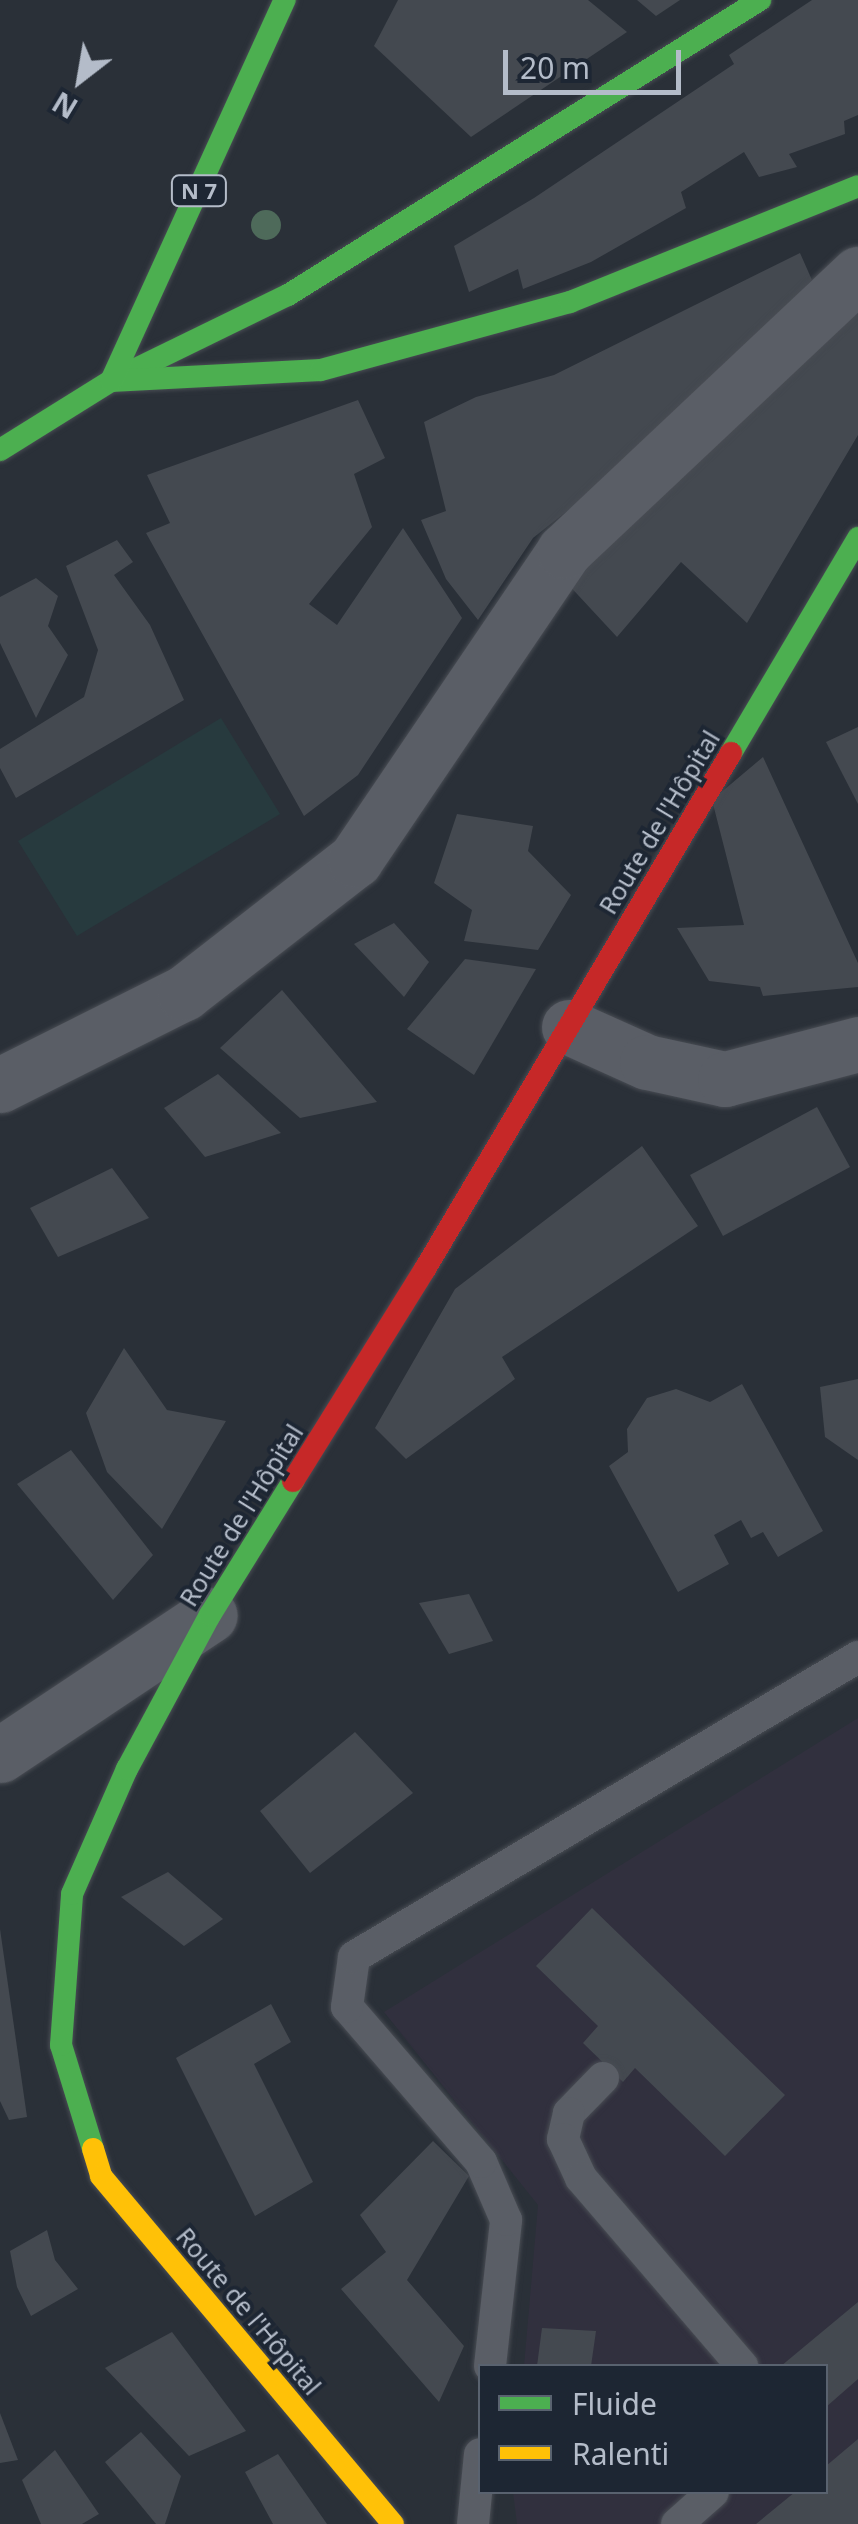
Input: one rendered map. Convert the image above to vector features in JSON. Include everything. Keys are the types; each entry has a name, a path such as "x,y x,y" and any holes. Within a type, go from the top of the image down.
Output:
{"street":[{"name":"N 7","path":"111,381 284,0"},
{"path":"0,450 34,424 111,381 288,295 760,0"},
{"path":"111,381 321,370 570,302 858,186"},
{"path":"0,1086 184,993 355,860 564,551 858,274"},
{"name":"Route de l'Hôpital","path":"393,2524 100,2176 61,2044 72,1894 127,1769 210,1615 570,1027 858,538"},
{"path":"570,1027 647,1062 725,1079 858,1044"},
{"path":"0,1755 210,1615"}],"lane":[{"path":"490,2364 506,2220 481,2162 347,2007 354,1957 858,1657"},
{"path":"602,2078 570,2113 562,2139 575,2165 740,2364"},
{"path":"473,2524 478,2474"},
{"path":"677,2524 711,2494"}],"shaded area":[{"path":"858,1718 858,2524 517,2524 513,2494 828,2494 828,2364 524,2364 538,2205 384,2012"}],"green space":[{"path":"221,718 280,814 77,936 18,841"}],"building":[{"path":"398,0 588,0 627,32 471,137 374,46"},
{"path":"637,0 680,0 656,16"},
{"path":"812,0 858,0 858,115 844,121 845,134 789,154 797,167 759,177 744,152 681,192 686,208 591,262 523,289 518,269 469,292 454,246 534,198 734,64 729,55"},
{"path":"800,253 812,280 610,477 533,538 478,620 446,579 421,520 446,511 424,422 476,397 554,375"},
{"path":"858,301 858,435 747,623 681,562 617,637 565,581"},
{"path":"358,400 385,458 354,474 372,527 309,604 337,625 403,528 462,618 358,775 304,816 146,533 170,523 147,475"},
{"path":"117,540 133,562 114,575 150,625 184,700 16,798 0,768 0,749 84,697 98,650 66,566"},
{"path":"36,578 58,596 48,626 68,655 36,718 0,643 0,597"},
{"path":"858,727 858,804 826,742"},
{"path":"763,757 858,963 858,987 763,996 760,987 709,981 677,928 744,925 712,800"},
{"path":"457,814 533,826 528,851 571,895 538,950 464,941 472,910 434,883"},
{"path":"394,923 429,962 404,997 354,944"},
{"path":"465,959 536,969 474,1075 407,1029"},
{"path":"282,990 377,1102 300,1118 220,1048"},
{"path":"218,1074 281,1133 205,1157 164,1108"},
{"path":"817,1107 850,1167 723,1236 690,1175"},
{"path":"642,1146 698,1226 502,1357 515,1379 406,1459 375,1428 455,1289"},
{"path":"112,1168 149,1218 58,1257 30,1208"},
{"path":"124,1348 167,1410 226,1421 162,1529 107,1472 86,1413"},
{"path":"858,1379 858,1460 825,1437 820,1387"},
{"path":"742,1384 823,1531 778,1557 763,1532 751,1538 741,1520 714,1535 729,1564 678,1592 609,1466 628,1452 627,1429 647,1398 676,1389 710,1402"},
{"path":"71,1450 153,1555 113,1600 17,1484"},
{"path":"469,1594 493,1641 449,1654 419,1603"},
{"path":"355,1732 413,1793 310,1873 260,1811"},
{"path":"168,1872 223,1919 184,1946 121,1897"},
{"path":"592,1908 785,2095 725,2156 635,2068 623,2082 583,2043 598,2026 536,1966"},
{"path":"0,1929 27,2117 9,2120 0,2101"},
{"path":"271,2004 291,2042 254,2064 313,2182 255,2216 176,2058"},
{"path":"433,2141 469,2176 407,2280 464,2346 439,2402 341,2289 386,2252 360,2215"},
{"path":"47,2230 55,2260 78,2289 31,2316 17,2287 10,2251"},
{"path":"858,2302 858,2379 828,2405 828,2364 783,2364"},
{"path":"542,2328 596,2331 591,2364 537,2364"},
{"path":"172,2332 246,2431 189,2456 105,2368"},
{"path":"0,2413 18,2460 0,2463"},
{"path":"141,2432 181,2476 165,2524 156,2524 105,2462"},
{"path":"858,2439 858,2524 756,2524 793,2494 828,2494 828,2464"},
{"path":"55,2450 99,2514 82,2524 41,2524 22,2480"},
{"path":"278,2454 327,2524 273,2524 245,2472"}],"traffic: fast":[{"path":"0,450 111,381 285,0"},
{"path":"132,371 288,295 760,0"},
{"path":"111,381 321,370 570,302 858,186"},
{"path":"731,753 858,538"},
{"path":"93,2149 61,2045 72,1894 127,1769 210,1615 293,1481"}],"traffic: slow":[{"path":"93,2149 101,2176 393,2524"}],"traffic: jam":[{"path":"293,1481 425,1269 731,753"}]}
